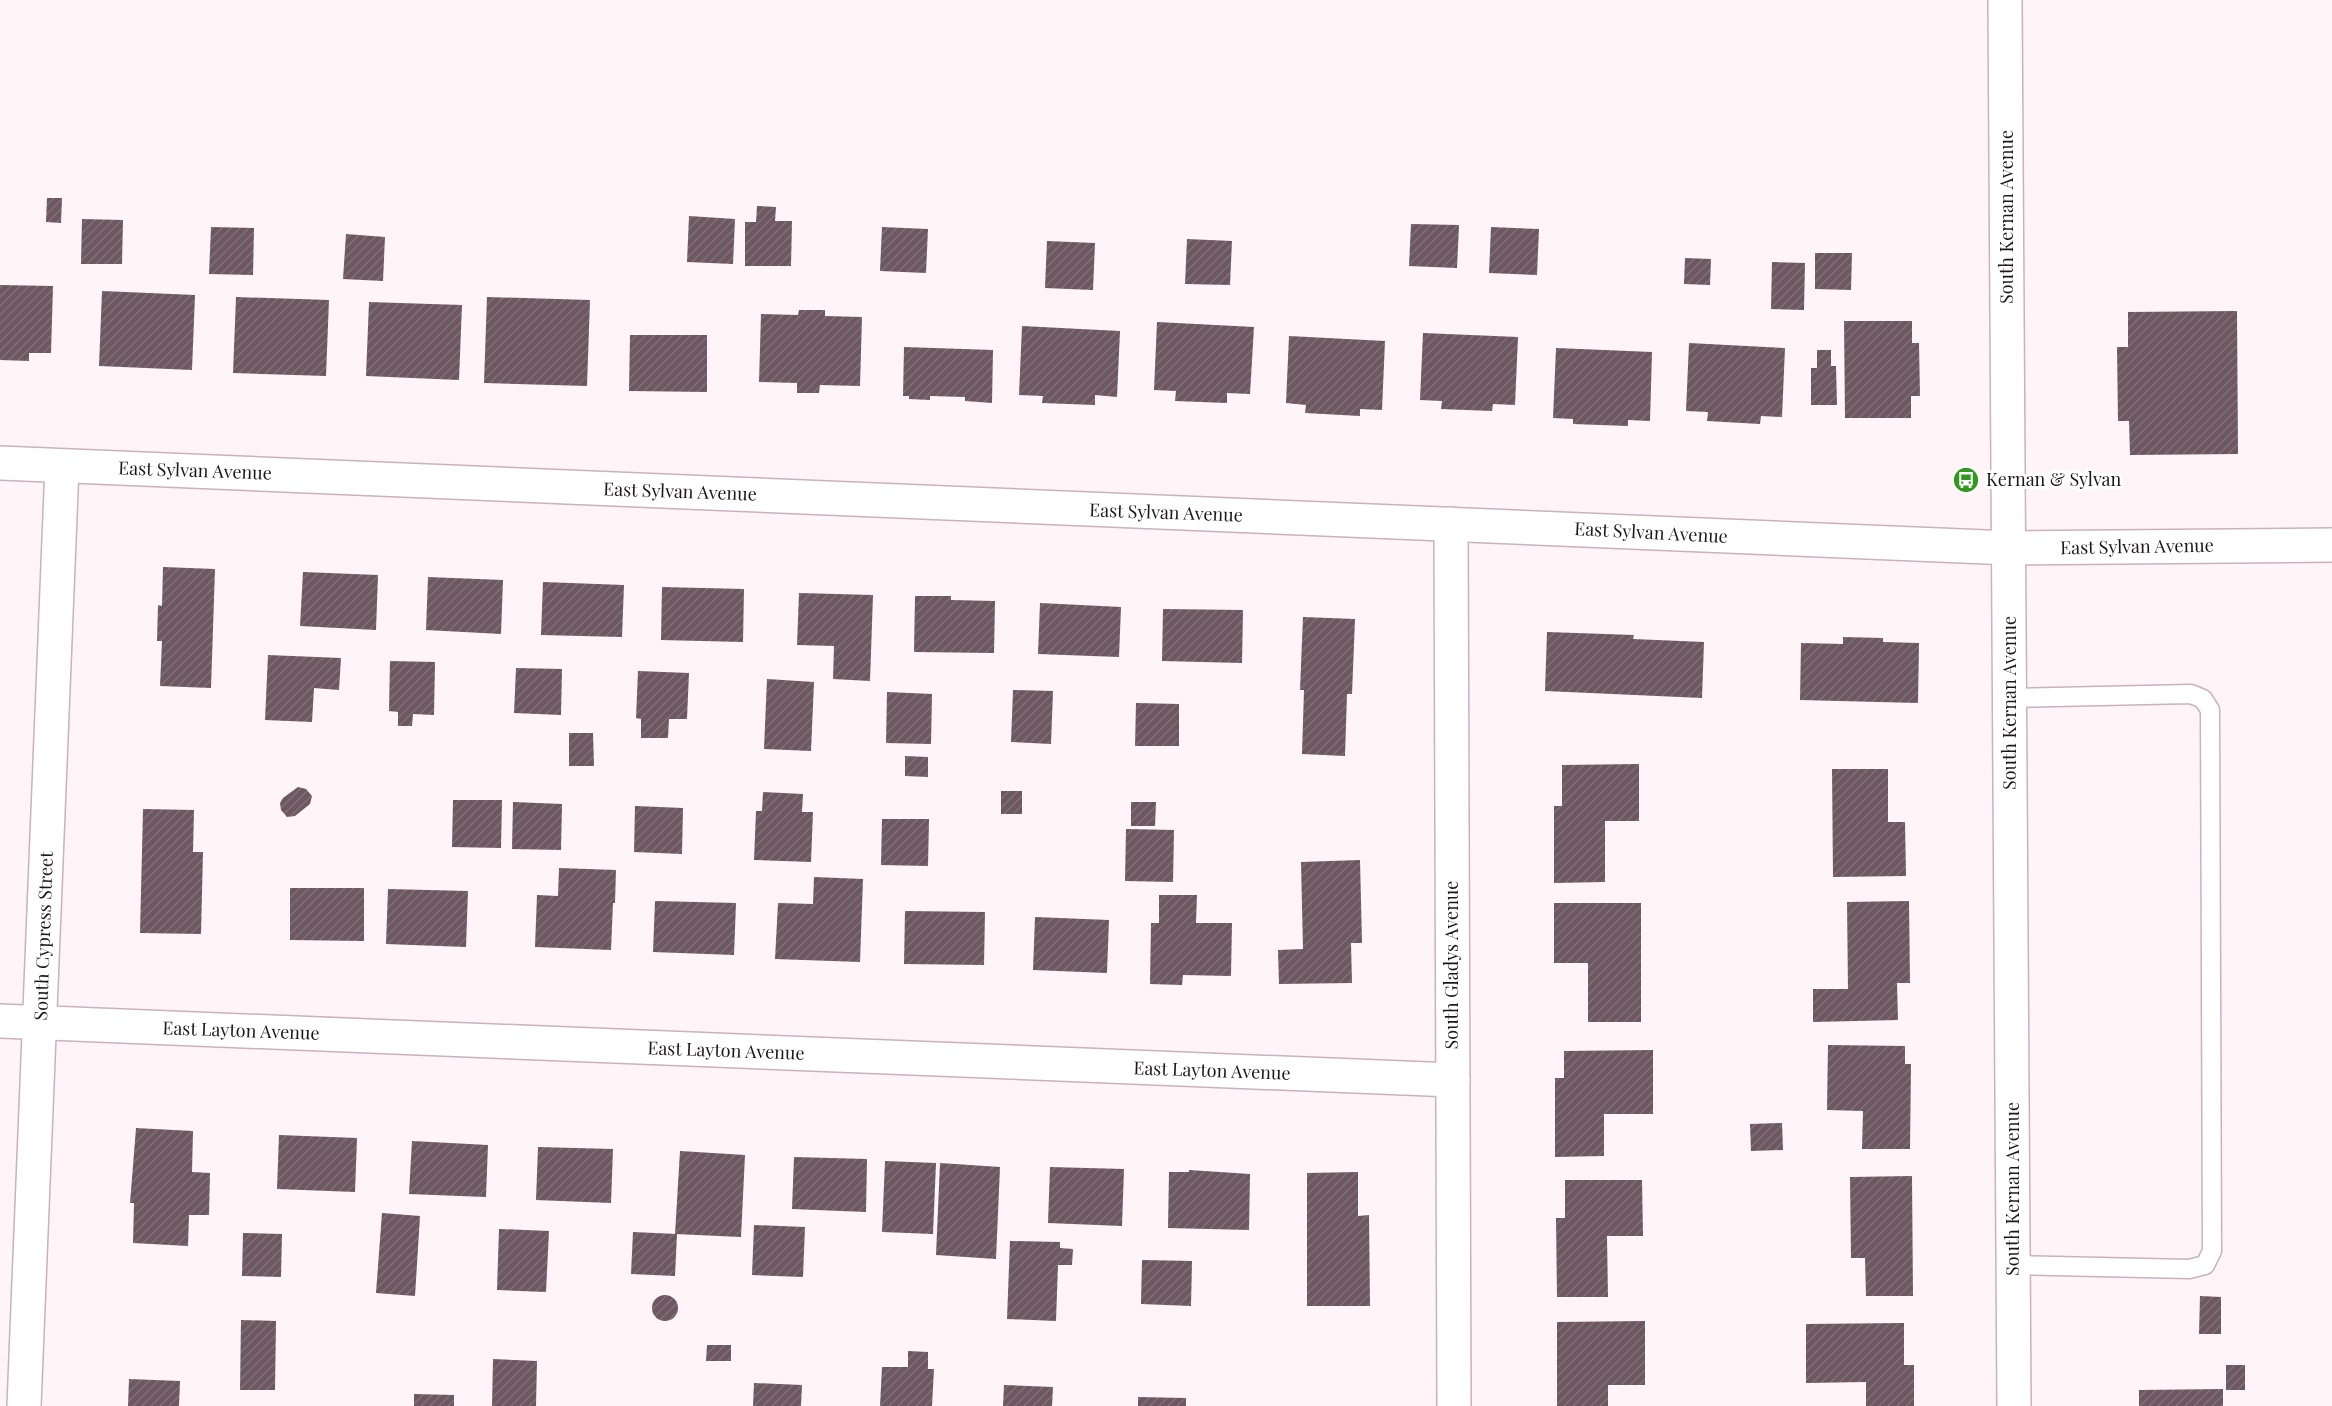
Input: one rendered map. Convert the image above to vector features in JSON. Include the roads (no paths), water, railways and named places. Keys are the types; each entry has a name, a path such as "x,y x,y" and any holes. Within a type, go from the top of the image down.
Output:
{"street":[{"name":"South Kernan Avenue","path":"2006,0 2013,1406"},
{"name":"East Sylvan Avenue","path":"0,463 2010,548 2332,544"},
{"name":"South Cypress Street","path":"24,1406 62,466"},
{"name":"South Gladys Avenue","path":"1451,524 1454,1406"},
{"name":"East Layton Avenue","path":"0,1022 1453,1080"}],"lane":[{"path":"2009,698 2191,694 2203,699 2210,710 2212,1251 2205,1265 2189,1269 2013,1265"}],"place":[{"name":"Kernan & Sylvan","path":"1966,480"}]}
